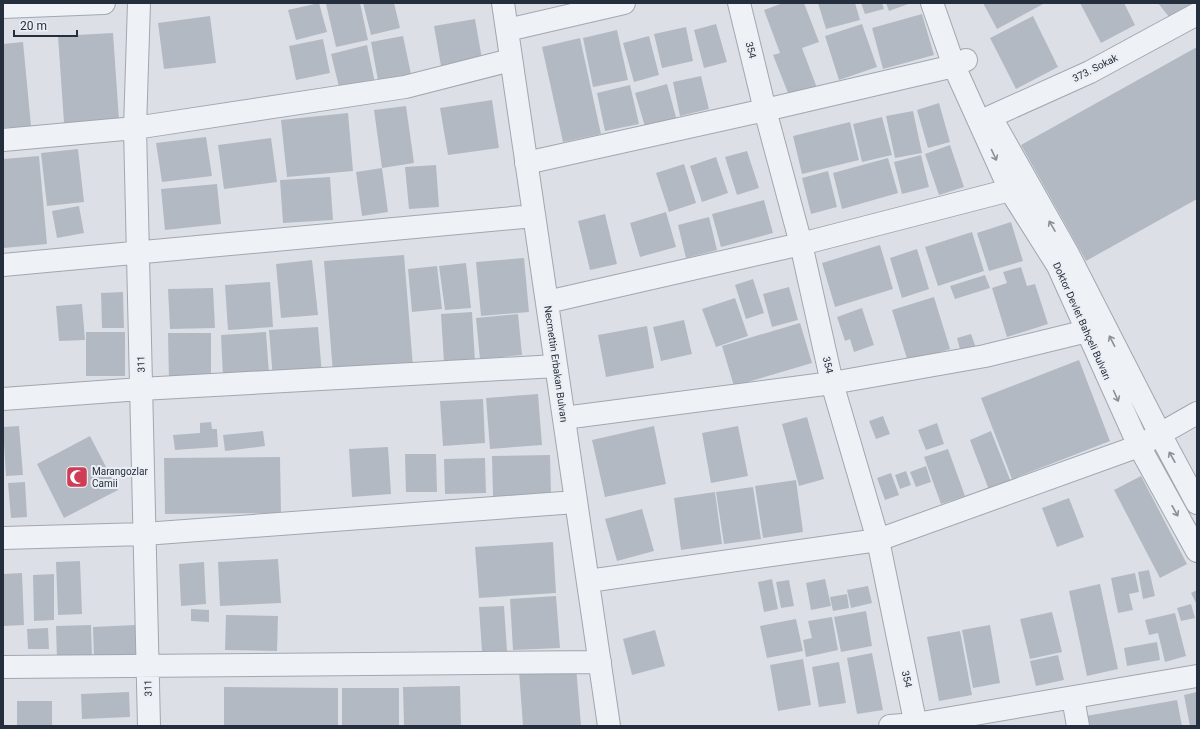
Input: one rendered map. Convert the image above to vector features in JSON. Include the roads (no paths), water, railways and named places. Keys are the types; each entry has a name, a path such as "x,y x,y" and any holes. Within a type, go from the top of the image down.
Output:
{"street":[{"path":"3,7 104,3"},
{"name":"311","path":"139,3 135,128 149,726"},
{"name":"Necmettin Erbakan Bulvarı","path":"503,3 609,726"},
{"path":"507,30 624,3"},
{"name":"354","path":"739,3 765,110 801,244 832,383 878,540 916,725"},
{"name":"Doktor Devlet Bahçeli Bulvarı","path":"932,3 960,63 1010,190 1058,266 1139,446 1197,551"},
{"name":"Doktor Devlet Bahçeli Bulvarı","path":"944,3 960,63 1068,254 1197,503"},
{"name":"373. Sokak","path":"990,117 1090,72 1197,14"},
{"path":"3,140 135,128 405,87 512,60"},
{"path":"526,163 765,110 960,63"},
{"path":"547,302 801,244 1010,190"},
{"path":"3,265 534,216"},
{"path":"564,418 832,383 985,356 1087,331"},
{"path":"3,399 141,389 556,366"},
{"path":"588,581 878,540 1139,446 1197,413"},
{"path":"3,538 144,534 576,502"},
{"path":"3,667 600,662"},
{"path":"890,726 916,725 1197,676"},
{"path":"1073,698 1078,726"}],"place":[{"name":"Marangozlar Camii","path":"77,477"}]}
